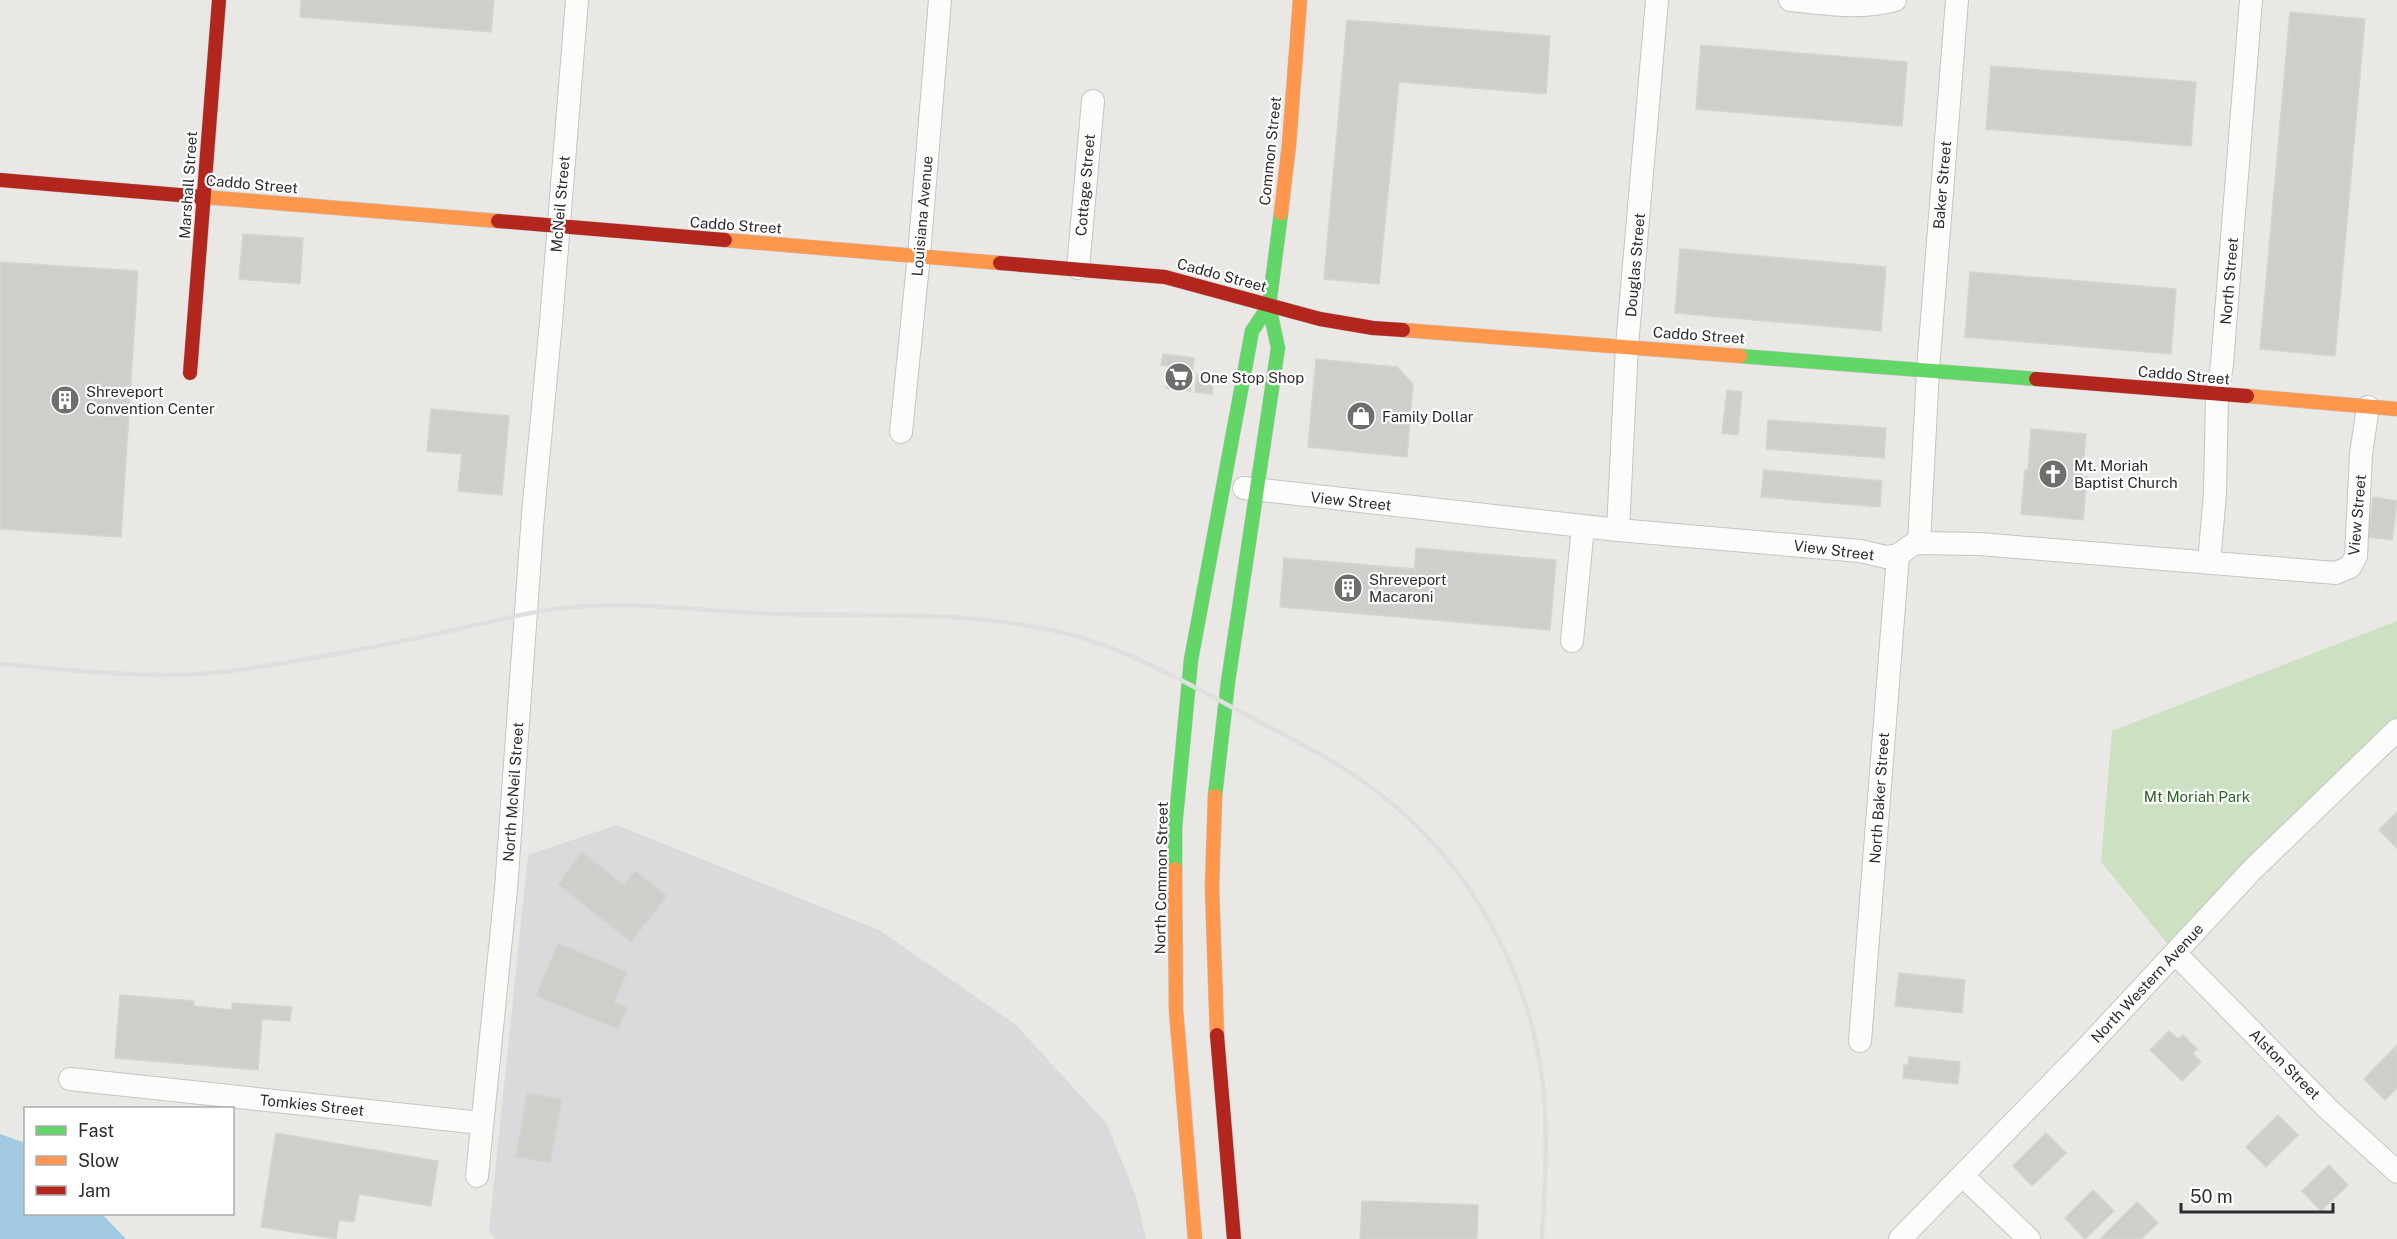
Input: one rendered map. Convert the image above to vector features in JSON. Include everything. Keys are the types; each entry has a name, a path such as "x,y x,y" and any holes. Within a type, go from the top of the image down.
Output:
{"main road":[{"name":"Marshall Street","path":"190,373 219,0"},
{"name":"Common Street","path":"1257,491 1278,348 1269,306 1289,145 1300,0"},
{"name":"Caddo Street","path":"0,180 558,228 1078,268 1191,281 1269,306 1324,320 1373,328 1627,346 2397,409"},
{"name":"Common Street","path":"1224,485 1252,331 1269,306"},
{"name":"North Common Street","path":"1195,1239 1176,1010 1175,828 1191,660 1224,485"},
{"path":"1234,1239 1216,1015 1212,910 1213,835 1220,747 1230,666 1257,491"}],"street":[{"name":"McNeil Street","path":"543,408 577,0"},
{"name":"Louisiana Avenue","path":"901,432 919,255 940,0"},
{"name":"Douglas Street","path":"1618,530 1627,346 1657,0"},
{"path":"1790,0 1858,6 1895,0"},
{"name":"Baker Street","path":"1918,543 1928,370 1957,0"},
{"name":"North Street","path":"2209,562 2215,494 2217,394 2222,364 2251,0"},
{"name":"Cottage Street","path":"1078,268 1093,101"},
{"name":"View Street","path":"1918,543 2042,548 2336,573 2350,567 2356,556 2361,454 2368,406"},
{"name":"North McNeil Street","path":"477,1176 506,889 520,678 543,408"},
{"name":"View Street","path":"1224,485 1257,491 1618,530 1860,551 1886,557 1899,555"},
{"path":"1572,641 1583,526"},
{"path":"1899,555 1918,543"},
{"name":"North Baker Street","path":"1860,1041 1899,555"},
{"name":"North Western Avenue","path":"1900,1239 2176,954 2279,842 2394,737"},
{"name":"Alston Street","path":"2176,954 2327,1108 2397,1172"},
{"name":"Tomkies Street","path":"70,1079 481,1123"},
{"path":"1963,1176 2029,1239"}],"shaded area":[{"path":"617,825 879,930 1015,1024 1107,1124 1136,1196 1146,1239 495,1239 489,1231 528,855"}],"green space":[{"name":"Mt Moriah Park","path":"2397,621 2397,729 2176,954 2101,862 2112,731"}],"water":[{"path":"0,1134 24,1143 24,1215 103,1215 126,1239 0,1239"}],"building":[{"path":"301,0 494,0 491,32 300,17"},
{"path":"2290,12 2365,19 2335,356 2260,349"},
{"path":"1347,20 1550,36 1546,94 1399,82 1379,284 1324,279"},
{"path":"1701,45 1907,62 1902,126 1696,109"},
{"path":"1991,66 2196,82 2191,146 1986,129"},
{"path":"243,234 303,238 300,284 239,279"},
{"path":"1680,249 1886,267 1881,331 1675,313"},
{"name":"Shreveport Convention Center","path":"0,262 138,271 121,537 0,529"},
{"path":"1970,272 2176,289 2171,354 1965,337"},
{"name":"One Stop Shop","path":"1163,354 1194,358 1190,391 1166,388 1169,366 1161,365"},
{"name":"Family Dollar","path":"1316,359 1397,367 1413,384 1407,457 1308,447"},
{"path":"1197,374 1214,376 1212,394 1195,392"},
{"path":"1727,390 1742,392 1738,435 1722,433"},
{"path":"431,409 509,416 502,495 458,491 462,454 427,451"},
{"path":"1768,420 1886,428 1884,458 1766,449"},
{"name":"Mt. Moriah Baptist Church","path":"2031,429 2086,434 2082,477 2087,477 2083,520 2021,514 2025,470 2028,470"},
{"path":"1764,470 1882,481 1880,507 1761,497"},
{"path":"2373,497 2397,501 2392,540 2368,537"},
{"path":"1416,548 1556,560 1550,630 1411,618"},
{"name":"Shreveport Macaroni","path":"1284,558 1415,569 1411,618 1280,607"},
{"path":"2397,812 2397,848 2379,830"},
{"path":"582,852 624,885 635,871 667,896 631,942 558,884"},
{"path":"558,943 627,972 614,1002 627,1007 618,1029 536,996"},
{"path":"1899,973 1965,980 1962,1013 1895,1006"},
{"path":"120,995 194,1001 194,1006 232,1010 232,1003 292,1007 290,1021 262,1019 258,1070 115,1058"},
{"path":"2169,1031 2178,1039 2183,1035 2197,1049 2193,1054 2201,1062 2182,1081 2150,1050"},
{"path":"2397,1045 2397,1088 2385,1100 2364,1079"},
{"path":"1909,1057 1960,1062 1958,1084 1903,1078 1904,1065 1908,1065"},
{"path":"527,1093 562,1099 550,1163 516,1157"},
{"path":"2278,1115 2298,1135 2266,1167 2246,1147"},
{"path":"276,1133 438,1161 431,1206 359,1194 354,1222 339,1220 336,1239 261,1227"},
{"path":"2046,1133 2066,1153 2032,1186 2013,1166"},
{"path":"2329,1165 2348,1185 2321,1211 2302,1191"},
{"path":"2093,1190 2114,1211 2085,1239 2065,1218"},
{"path":"1362,1201 1478,1205 1477,1239 1360,1239"},
{"path":"2137,1202 2158,1223 2141,1239 2100,1239"}],"railway":[{"path":"0,664 144,675 202,674 281,664 537,612 598,605 776,614 979,619 1046,629 1099,644 1176,677 1345,769 1375,790 1408,818 1439,849 1465,883 1489,920 1508,959 1524,999 1536,1041 1543,1084 1545,1123 1542,1239"}],"traffic: fast":[{"path":"1215,796 1228,682 1278,348 1269,306 1281,213"},
{"path":"1175,869 1175,828 1191,660 1252,331 1269,306"},
{"path":"1740,356 2036,379"}],"traffic: slow":[{"path":"1281,213 1289,145 1300,0"},
{"path":"203,197 498,221"},
{"path":"725,240 1000,263"},
{"path":"1403,330 1740,356"},
{"path":"2247,396 2397,409"},
{"path":"1215,796 1212,887 1217,1035"},
{"path":"1175,869 1176,1010 1195,1239"}],"traffic: jam":[{"path":"190,373 219,0"},
{"path":"0,180 203,197"},
{"path":"498,221 725,240"},
{"path":"1000,263 1165,277 1320,319 1373,328 1403,330"},
{"path":"2036,379 2247,396"},
{"path":"1217,1035 1234,1239"}],"place":[{"name":"One Stop Shop","path":"1179,377"},
{"name":"Shreveport Convention Center","path":"65,400"},
{"name":"Family Dollar","path":"1361,416"},
{"name":"Mt. Moriah Baptist Church","path":"2053,474"},
{"name":"Shreveport Macaroni","path":"1348,588"}]}
